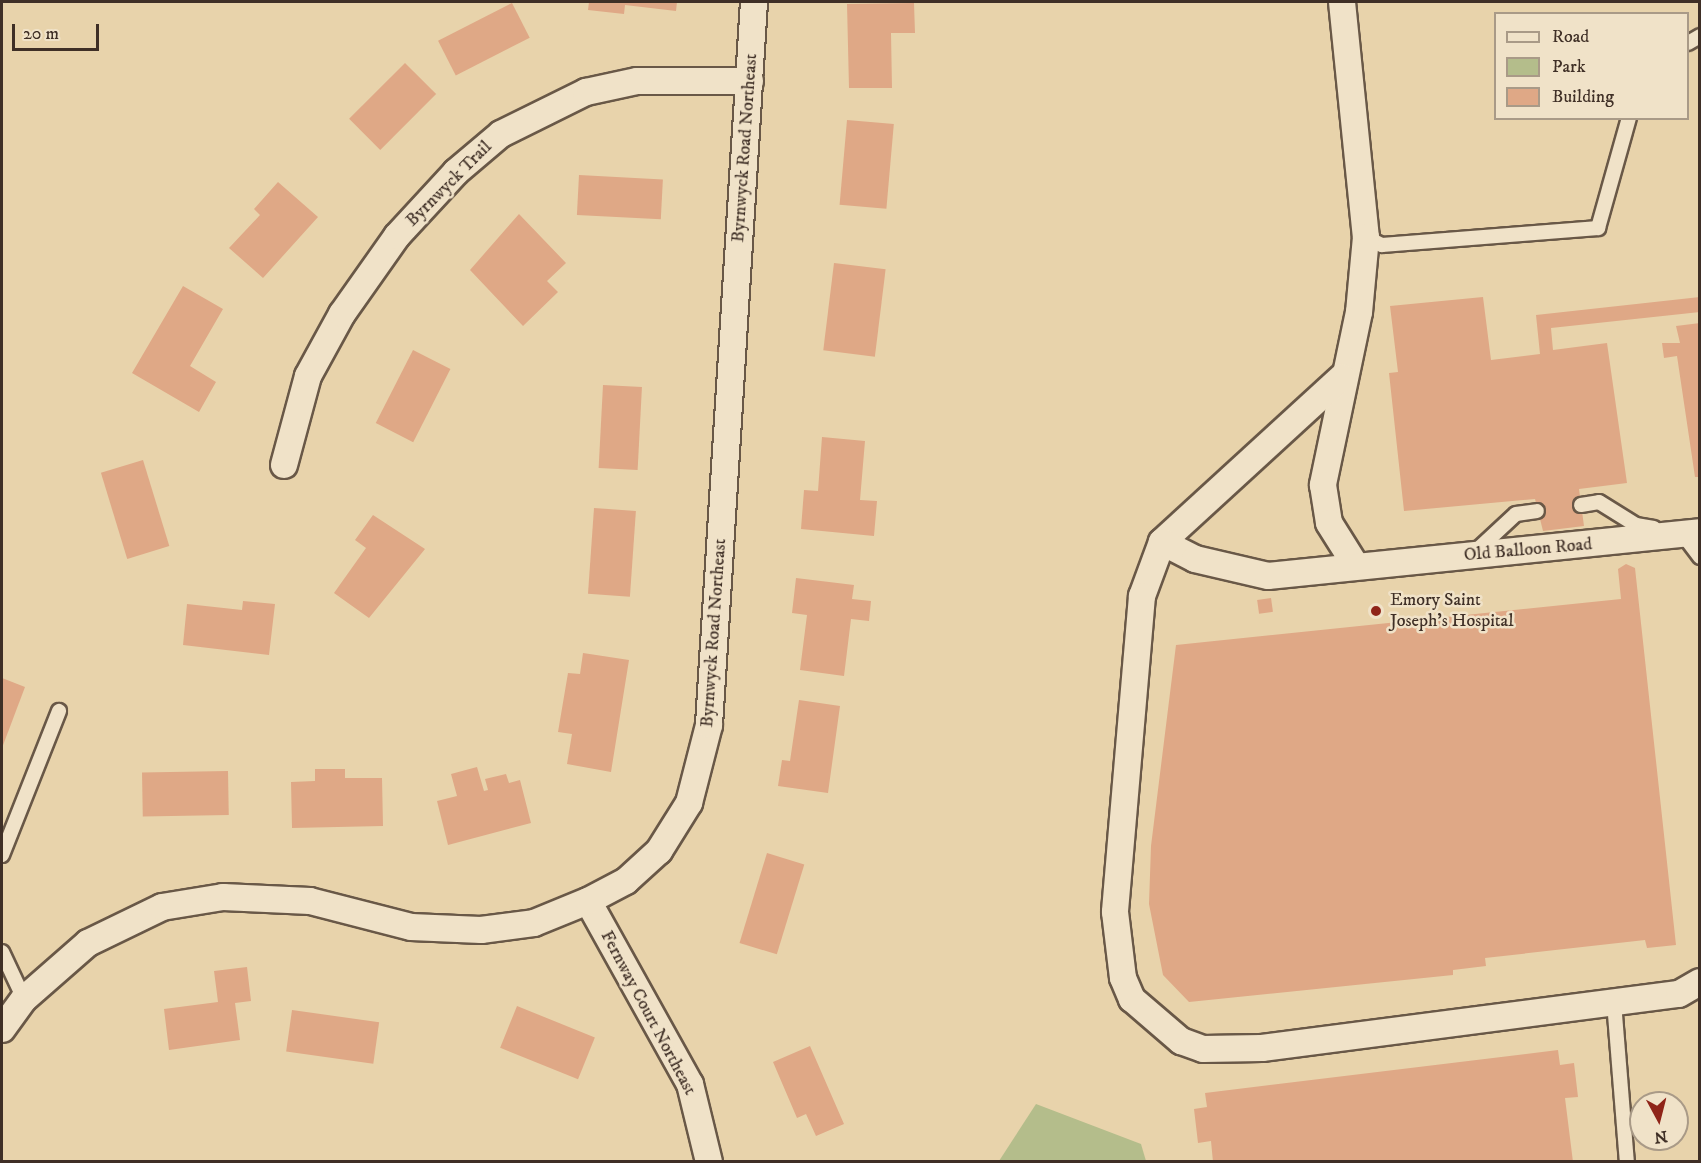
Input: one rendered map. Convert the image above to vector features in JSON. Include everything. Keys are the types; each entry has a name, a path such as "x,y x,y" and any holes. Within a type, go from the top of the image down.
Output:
{"street":[{"name":"Byrnwyck Road Northeast","path":"2,1029 24,999 88,943 162,907 223,897 310,901 411,927 481,930 534,923 588,901 627,881 658,850 689,803 709,725 754,2"},
{"path":"1342,2 1366,237 1359,312 1342,377 1323,485 1329,523 1356,566"},
{"name":"Byrnwyck Trail","path":"284,465 308,376 342,314 397,236 456,172 501,134 586,92 637,81 750,81"},
{"path":"1342,377 1162,542 1142,596 1117,872 1123,978 1132,999 1164,1030 1203,1049 1262,1048 1679,994 1700,981"},
{"name":"Old Balloon Road","path":"1162,542 1196,559 1268,576 1692,532"},
{"name":"Fernway Court Northeast","path":"588,901 690,1084 709,1161"}],"lane":[{"path":"1366,237 1382,245 1598,228 1628,120"},
{"path":"1581,505 1599,502 1636,525 1692,532 1700,557"},
{"path":"1472,555 1516,514 1537,511"},
{"path":"2,855 59,711"},
{"path":"2,952 24,999"},
{"path":"1614,1002 1627,1161"}],"green space":[{"path":"1036,1104 1141,1144 1146,1161 999,1161"}],"building":[{"path":"589,2 677,2 676,11 625,5 624,14 588,10"},
{"path":"512,3 530,38 456,75 438,41"},
{"path":"914,3 915,33 891,33 892,88 849,88 847,4"},
{"path":"405,63 436,94 380,150 349,119"},
{"path":"847,120 894,124 886,209 840,205"},
{"path":"579,175 663,179 661,219 577,215"},
{"path":"278,182 318,217 263,278 229,248 260,215 254,209"},
{"path":"519,214 566,263 547,281 558,292 523,326 470,270"},
{"path":"834,263 886,269 875,357 823,350"},
{"path":"183,286 223,309 190,366 216,382 199,412 132,373"},
{"path":"1483,297 1491,360 1540,354 1536,315 1700,297 1700,312 1551,328 1553,350 1607,343 1627,483 1579,489 1584,526 1543,531 1535,499 1404,511 1389,373 1398,372 1390,306"},
{"path":"1700,323 1700,477 1695,477 1677,356 1664,358 1662,343 1680,343 1676,326"},
{"path":"413,350 450,369 413,442 376,423"},
{"path":"603,385 642,387 638,470 599,468"},
{"path":"822,437 865,441 860,500 877,501 874,536 801,529 804,490 818,491"},
{"path":"143,460 169,546 127,559 101,473"},
{"path":"594,508 636,511 630,597 588,594"},
{"path":"373,515 425,549 369,618 334,593 366,548 355,540"},
{"path":"1626,564 1635,568 1676,945 1647,948 1645,940 1485,958 1486,966 1453,970 1453,975 1189,1002 1163,975 1149,904 1151,846 1176,645 1621,599 1618,569"},
{"path":"796,578 854,585 852,599 871,601 869,621 851,619 844,676 800,670 807,615 792,613"},
{"path":"1271,598 1273,612 1259,614 1257,600"},
{"path":"243,601 275,604 269,655 183,645 187,604 242,610"},
{"path":"583,653 629,660 611,772 567,764 572,734 558,732 568,673 580,674"},
{"path":"2,678 25,687 2,748"},
{"path":"799,700 840,706 828,793 778,786 782,760 790,761"},
{"path":"477,767 484,791 488,790 485,779 506,774 509,783 520,780 531,823 448,845 437,801 457,796 451,774"},
{"path":"315,769 345,769 345,778 382,778 383,826 292,828 291,782 315,781"},
{"path":"228,771 229,815 143,816 142,773"},
{"path":"767,853 804,864 777,954 740,943"},
{"path":"247,967 251,1001 235,1003 240,1040 169,1050 164,1009 218,1002 214,971"},
{"path":"517,1006 595,1037 578,1079 500,1048"},
{"path":"292,1010 379,1022 373,1064 286,1052"},
{"path":"810,1046 844,1124 816,1136 806,1114 797,1118 773,1062"},
{"path":"1558,1050 1560,1065 1574,1063 1578,1097 1565,1098 1573,1162 1213,1162 1211,1141 1198,1143 1194,1109 1207,1107 1205,1093"}],"place":[{"name":"Emory Saint Joseph's Hospital","path":"1376,611"}]}
